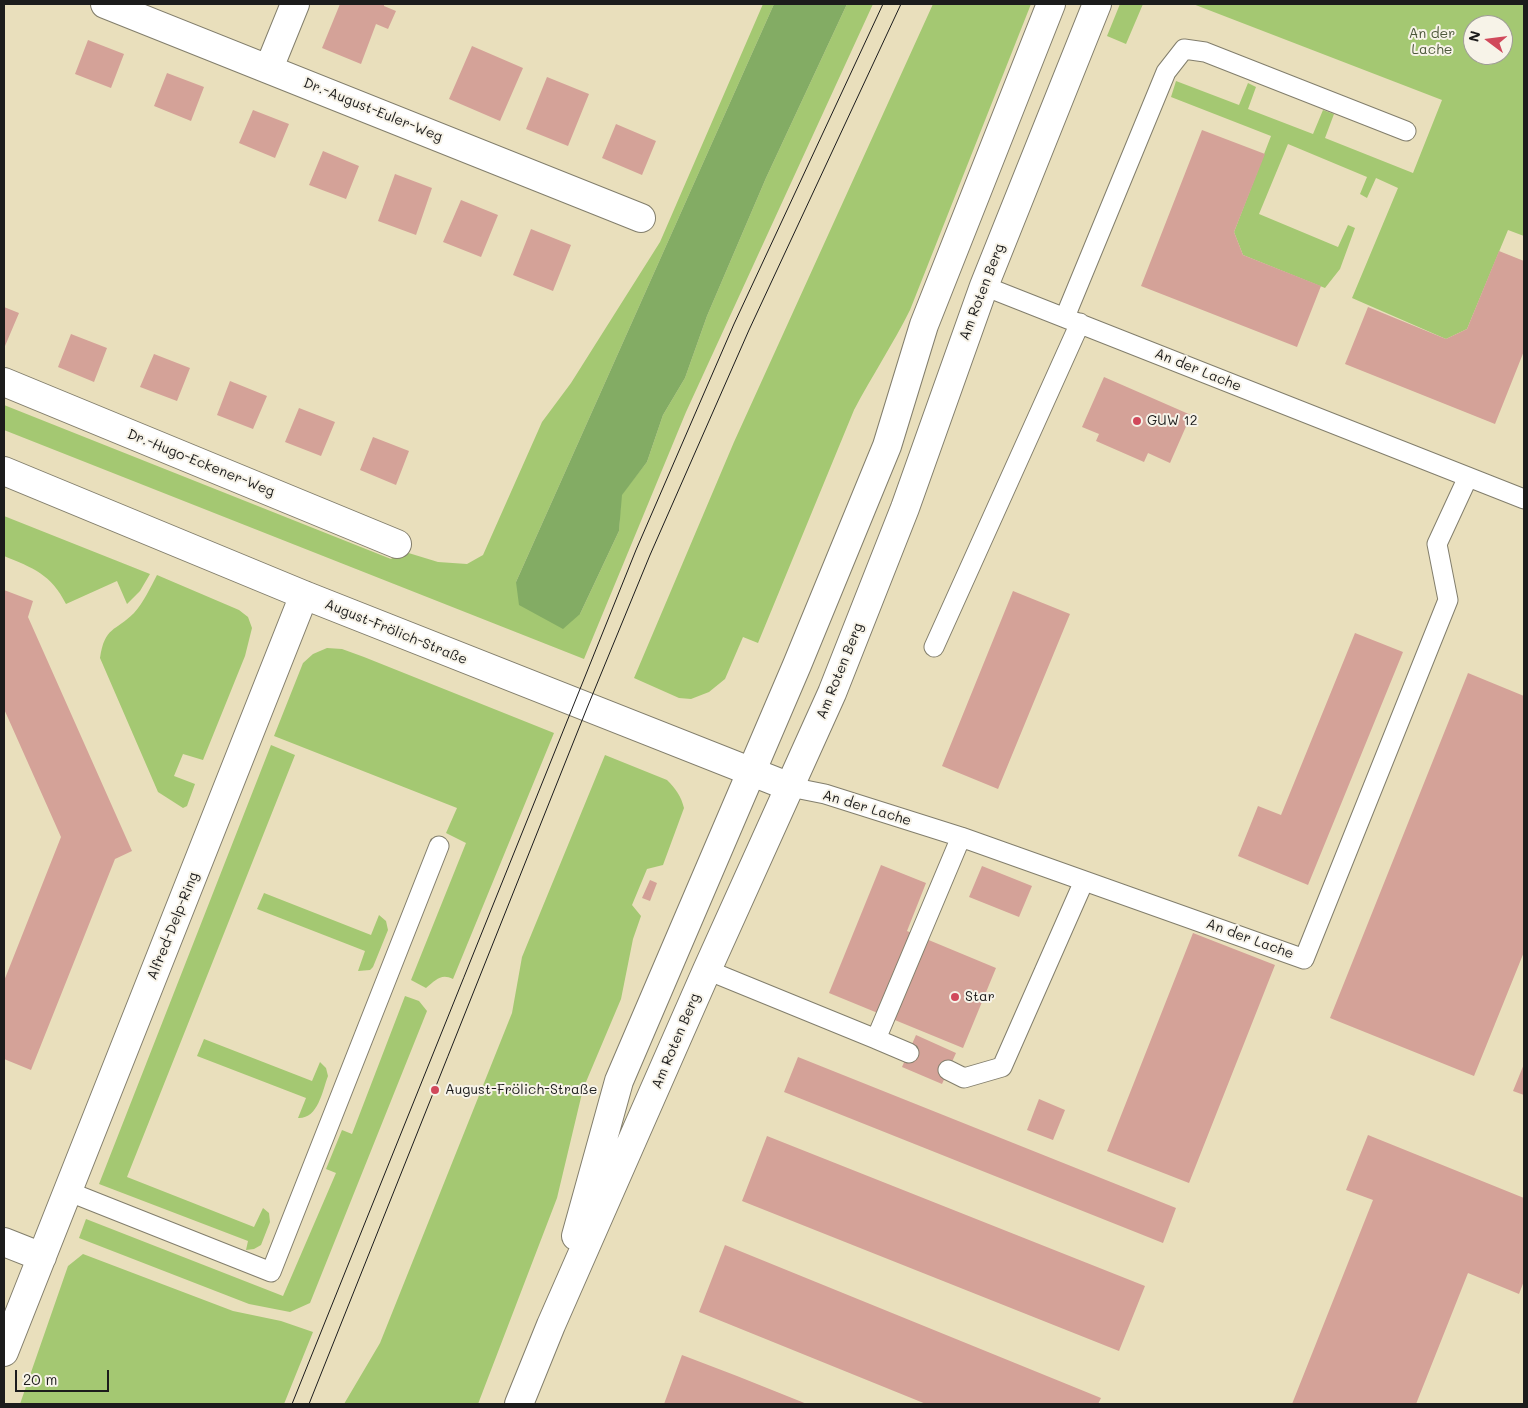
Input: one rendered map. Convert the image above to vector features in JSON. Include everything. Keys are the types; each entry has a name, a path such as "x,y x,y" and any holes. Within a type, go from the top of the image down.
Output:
{"main road":[{"name":"Dr.-August-Euler-Weg","path":"105,4 641,218"},
{"path":"269,68 295,4"},
{"name":"Am Roten Berg","path":"551,1324 619,1081 750,772 793,676 887,446 924,325 1051,4"},
{"name":"Am Roten Berg","path":"519,1404 551,1324 707,970 832,693 906,508 984,286 1097,4"},
{"name":"Dr.-Hugo-Eckener-Weg","path":"4,382 397,544"},
{"name":"August-Frölich-Straße","path":"4,471 304,596 790,787"},
{"name":"Alfred-Delp-Ring","path":"4,1352 304,596"},
{"path":"4,1242 42,1257"}],"lane":[{"path":"934,647 1073,320 1166,72 1184,49 1205,52 1406,130"},
{"name":"An der Lache","path":"984,286 1524,499"},
{"name":"An der Lache","path":"790,787 825,794 961,837 1304,959 1448,600 1437,544 1468,477"},
{"path":"876,1039 961,837"},
{"path":"67,1191 271,1272 439,846"},
{"path":"948,1070 964,1078 1002,1067 1084,881"},
{"path":"707,970 909,1053"}],"green space":[{"path":"763,4 774,4 516,582 580,614 619,531 621,495 647,462 663,415 685,378 707,316 766,178 847,4 873,4 686,412 584,659 4,430 4,405 391,559 402,551 438,562 467,564 483,555 542,422 571,383 660,242"},
{"path":"774,4 847,4 766,178 707,316 685,378 663,415 647,462 622,495 619,531 580,614 563,629 519,605 516,582"},
{"path":"933,4 1031,4 910,310 854,410 758,643 743,637 725,679 709,692 691,699 679,698 634,678 734,442"},
{"path":"1120,4 1143,4 1126,44 1107,36"},
{"path":"1193,4 1524,4 1524,236 1508,230 1467,329 1446,339 1352,298 1398,188 1376,178 1367,198 1360,194 1367,177 1288,144 1259,214 1338,247 1348,225 1355,228 1340,269 1325,288 1243,255 1234,232 1271,136 1171,97 1176,81 1239,105 1248,83 1256,87 1248,109 1313,134 1323,110 1334,114 1325,138 1413,173 1442,100"},
{"path":"4,516 150,574 140,591 127,604 117,581 66,604 54,586 40,573 4,556"},
{"path":"157,575 239,610 248,617 252,628 245,656 203,760 183,754 174,776 195,784 187,806 183,808 158,792 100,658 108,635 138,609"},
{"path":"327,648 342,649 364,657 554,733 453,979 442,977 426,988 411,980 466,843 446,833 457,808 274,736 303,663 313,654"},
{"path":"271,745 295,755 127,1177 254,1227 263,1208 269,1213 270,1222 261,1245 254,1249 246,1250 248,1241 99,1184"},
{"path":"605,755 667,780 678,793 684,808 663,865 647,869 632,905 641,916 633,939 621,999 583,1089 557,1198 478,1404 344,1404 380,1343 512,1013 522,957"},
{"path":"264,893 371,935 379,915 386,921 388,930 373,967 370,970 358,971 365,951 257,909"},
{"path":"405,996 419,1001 427,1011 310,1303 290,1312 249,1304 79,1238 86,1219 283,1296 336,1173 326,1169 342,1130 352,1134"},
{"path":"204,1039 312,1081 320,1062 326,1068 328,1076 315,1109 305,1117 298,1118 306,1098 197,1056"},
{"path":"83,1254 233,1311 281,1321 313,1332 284,1404 20,1404 68,1266"}],"building":[{"path":"340,4 384,4 384,6 396,11 388,29 376,24 361,64 322,48"},
{"path":"88,40 124,54 111,88 75,74"},
{"path":"472,46 523,68 500,121 449,99"},
{"path":"167,73 204,87 191,121 154,106"},
{"path":"547,77 589,94 568,146 526,129"},
{"path":"253,110 289,124 275,158 239,143"},
{"path":"616,124 656,141 642,175 602,158"},
{"path":"1202,130 1265,154 1234,232 1243,255 1321,286 1297,347 1141,286"},
{"path":"323,151 359,166 346,199 309,185"},
{"path":"395,174 432,188 416,235 378,221"},
{"path":"461,200 498,215 481,257 443,242"},
{"path":"531,229 571,245 553,291 513,275"},
{"path":"1499,251 1524,261 1524,351 1495,424 1345,364 1368,307 1446,339 1467,329"},
{"path":"4,307 19,313 5,346 4,346"},
{"path":"71,334 107,348 94,382 58,367"},
{"path":"154,354 190,368 177,401 140,387"},
{"name":"GUW 12","path":"1104,377 1191,415 1170,463 1148,453 1144,462 1096,441 1099,434 1082,427"},
{"path":"230,381 267,396 253,429 217,415"},
{"path":"299,408 335,422 321,456 285,442"},
{"path":"373,437 409,451 396,485 360,470"},
{"path":"4,590 33,601 28,617 132,851 115,859 31,1070 4,1059 4,981 61,837 4,709"},
{"path":"1013,591 1070,614 998,789 942,766"},
{"path":"1355,633 1403,652 1308,885 1238,856 1258,806 1281,815"},
{"path":"1468,673 1524,696 1524,952 1474,1076 1330,1018"},
{"path":"881,865 926,883 907,931 996,968 963,1048 829,993"},
{"path":"982,866 1032,886 1019,917 969,897"},
{"path":"650,880 657,883 650,901 642,898"},
{"path":"1193,933 1275,965 1189,1183 1107,1151"},
{"path":"916,1035 956,1053 942,1084 902,1067"},
{"path":"798,1057 1176,1208 1163,1243 784,1092"},
{"path":"1524,1064 1524,1095 1513,1091"},
{"path":"1039,1099 1065,1110 1053,1140 1027,1130"},
{"path":"1368,1135 1524,1198 1524,1281 1519,1294 1468,1273 1416,1404 1292,1404 1373,1200 1346,1190"},
{"path":"767,1136 1145,1286 1119,1351 742,1201"},
{"path":"725,1245 1101,1398 1098,1404 926,1404 699,1312"},
{"path":"682,1355 737,1376 807,1404 664,1404"}],"tram line":[{"path":"292,1404 636,550 734,324 883,4"},
{"path":"309,1404 650,555 749,330 901,4"}],"place":[{"name":"GUW 12","path":"1137,421"},
{"name":"Star","path":"955,997"},
{"name":"August-Frölich-Straße","path":"435,1090"}]}
